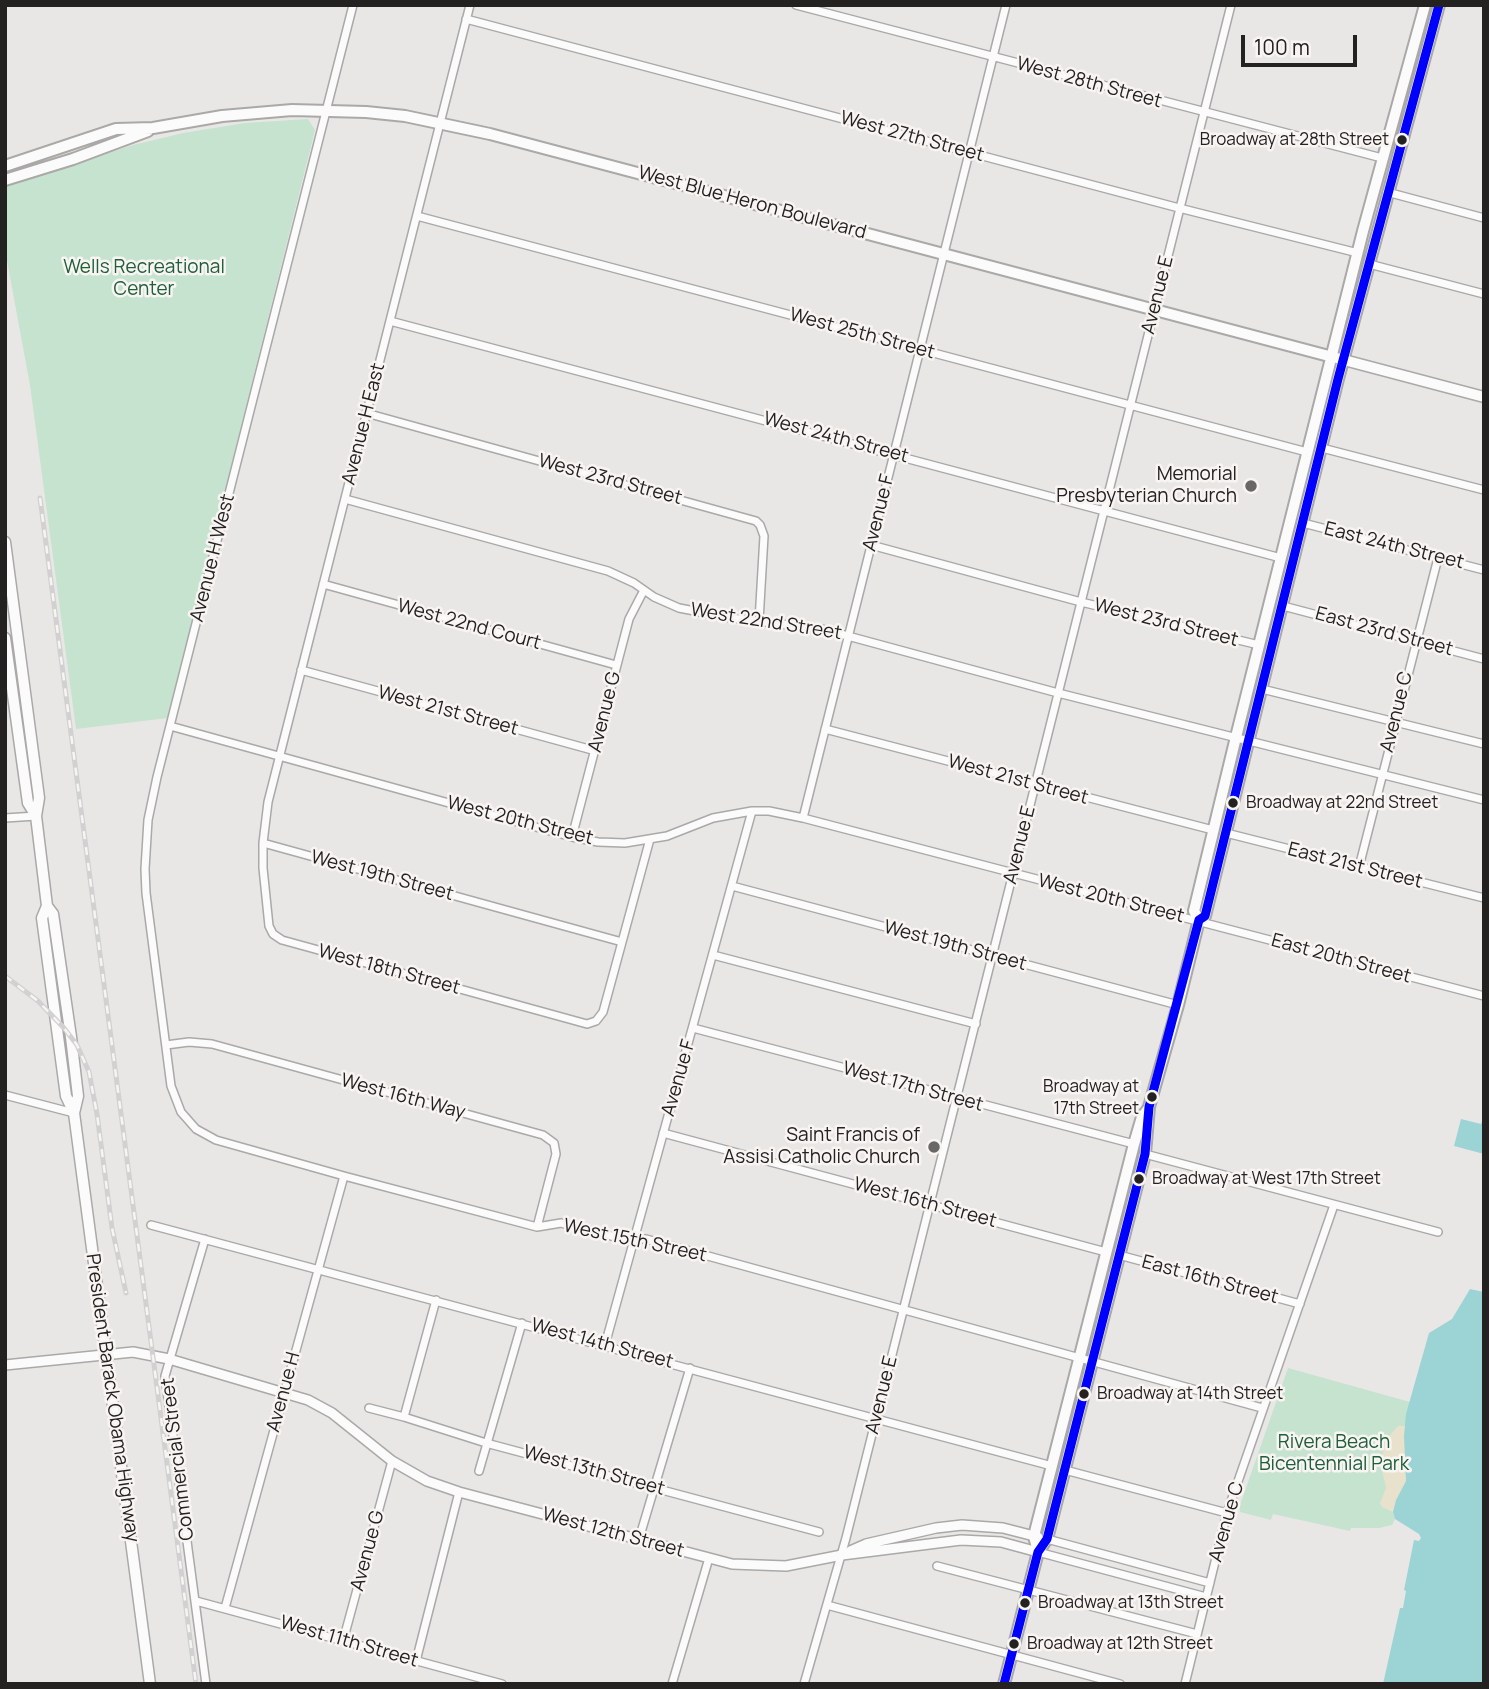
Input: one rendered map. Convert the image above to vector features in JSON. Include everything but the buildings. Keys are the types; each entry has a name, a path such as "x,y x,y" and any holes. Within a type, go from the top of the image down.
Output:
{"main road":[{"path":"1199,920 1194,911 1213,830 1382,158 1425,5"},
{"path":"1004,1684 1038,1552 1047,1539 1093,1362 1145,1154 1149,1107 1199,920 1205,916 1387,192 1439,5"},
{"name":"West Blue Heron Boulevard","path":"5,166 116,130 153,128 257,113 326,110 440,122 1344,360"},
{"path":"1387,192 1382,181 1397,128 1394,117"},
{"name":"West Blue Heron Boulevard","path":"5,180 73,159 153,128"},
{"path":"1344,360 1484,397"},
{"name":"President Barack Obama Highway","path":"5,542 40,798 36,816 47,906 42,918 65,1096 74,1113 150,1684"},
{"name":"President Barack Obama Highway","path":"5,638 28,803 36,816"},
{"path":"1038,1552 1034,1536 1133,1144 1142,1116 1149,1107"}],"street":[{"name":"Avenue H West","path":"184,1115 172,1091 166,1045 145,869 148,820 353,5"},
{"name":"Avenue H East","path":"263,843 268,802 279,756 470,5"},
{"name":"West 28th Street","path":"796,5 1382,158"},
{"name":"Avenue F","path":"803,818 1006,5"},
{"name":"Avenue E","path":"804,1684 842,1555 1231,5"},
{"name":"West 27th Street","path":"467,19 1358,253"},
{"path":"1387,192 1484,218"},
{"name":"West 25th Street","path":"417,216 1307,452"},
{"path":"1369,264 1484,295"},
{"name":"West 24th Street","path":"390,321 1281,558"},
{"name":"West 23rd Street","path":"366,413 755,521 760,525 764,536 760,621"},
{"path":"1322,448 1484,490"},
{"name":"West 22nd Street","path":"345,499 608,571 679,608 731,618 796,624 848,636 1058,693 1484,800"},
{"name":"East 24th Street","path":"1303,523 1484,570"},
{"name":"West 23rd Street","path":"871,545 1081,602 1259,645"},
{"name":"Avenue C","path":"1359,867 1438,558"},
{"name":"West 22nd Court","path":"323,584 616,665"},
{"name":"Avenue G","path":"572,837 629,619 644,590"},
{"name":"East 23rd Street","path":"1283,606 1484,659"},
{"name":"West 21st Street","path":"301,670 596,751"},
{"path":"1262,689 1484,744"},
{"name":"West 20th Street","path":"170,726 572,837 612,843 650,839 675,834 729,814 769,811 1199,920"},
{"name":"West 21st Street","path":"825,729 1213,830"},
{"name":"Avenue F","path":"605,1345 752,811"},
{"path":"5,818 36,816"},
{"name":"East 21st Street","path":"1226,834 1484,898"},
{"path":"622,942 650,839"},
{"name":"West 19th Street","path":"263,843 622,942"},
{"name":"West 18th Street","path":"263,843 264,885 270,926 276,937 582,1023 596,1021 603,1012 622,942"},
{"name":"West 19th Street","path":"732,886 1178,1005"},
{"name":"East 20th Street","path":"1199,920 1484,996"},
{"path":"713,954 976,1024"},
{"name":"West 17th Street","path":"693,1028 1133,1144"},
{"name":"West 16th Way","path":"166,1045 189,1042 212,1044 543,1135 554,1143 556,1154 537,1227"},
{"path":"5,1095 74,1113"},
{"name":"West 15th Street","path":"184,1115 196,1129 216,1140 344,1176 537,1227 561,1223 623,1239 646,1239 1262,1408"},
{"name":"West 16th Street","path":"663,1133 1106,1252"},
{"path":"1145,1154 1438,1232"},
{"name":"Avenue H","path":"225,1608 344,1176"},
{"name":"Avenue C","path":"1185,1684 1227,1513 1334,1205"},
{"name":"West 14th Street","path":"151,1225 1052,1466"},
{"name":"Commercial Street","path":"205,1239 165,1376 206,1684"},
{"name":"East 16th Street","path":"1119,1255 1300,1304"},
{"path":"404,1417 436,1300"},
{"path":"479,1471 522,1323"},
{"path":"5,1365 133,1352 169,1359 308,1400 332,1413 392,1461"},
{"path":"639,1539 690,1368"},
{"name":"West 13th Street","path":"369,1408 486,1443 819,1532"},
{"name":"Avenue G","path":"343,1640 392,1461"},
{"name":"West 12th Street","path":"392,1461 427,1481 459,1492 732,1564 786,1566 842,1555 974,1540 1001,1542 1038,1552"},
{"path":"1065,1470 1227,1513"},
{"path":"416,1661 459,1492"},
{"name":"West 12th Street","path":"842,1555 866,1544 949,1526 990,1526 1047,1539"},
{"path":"1047,1539 1210,1583"},
{"path":"1038,1552 1206,1597"},
{"path":"672,1684 709,1558"},
{"path":"937,1566 1198,1634"},
{"name":"West 11th Street","path":"196,1601 502,1684"},
{"path":"827,1605 1120,1684"}],"green space":[{"name":"Wells Recreational Center","path":"308,119 315,130 168,718 76,729 30,385 5,250 5,187 133,145 183,133 245,123"},
{"name":"Rivera Beach Bicentennial Park","path":"1288,1368 1410,1402 1404,1436 1405,1454 1392,1525 1351,1528 1350,1531 1273,1514 1271,1520 1240,1512 1240,1505"}],"sand":[{"path":"1398,1426 1405,1426 1406,1481 1393,1512 1382,1507 1380,1503 1386,1488 1381,1466 1385,1441"}],"water":[{"path":"1484,1116 1484,1154 1454,1146 1461,1119 1481,1124"},
{"path":"1470,1289 1484,1292 1484,1684 1383,1684 1400,1608 1403,1608 1414,1540 1419,1541 1421,1538 1395,1519 1393,1512 1406,1481 1406,1414 1429,1333 1452,1319"}],"railway":[{"path":"40,498 196,1684"},
{"path":"5,976 38,1001 64,1028 77,1045 89,1072 112,1228 126,1293"}],"transit line":[{"path":"1004,1684 1038,1552 1047,1539 1145,1154 1149,1107 1199,920 1205,916 1338,379 1439,5"}],"place":[{"name":"Broadway at 28th Street","path":"1402,140"},
{"name":"Memorial Presbyterian Church","path":"1251,486"},
{"name":"Broadway at 22nd Street","path":"1233,803"},
{"name":"Broadway at 17th Street","path":"1152,1097"},
{"name":"Saint Francis of Assisi Catholic Church","path":"934,1147"},
{"name":"Broadway at West 17th Street","path":"1139,1179"},
{"name":"Broadway at 14th Street","path":"1084,1394"},
{"name":"Broadway at 13th Street","path":"1025,1603"},
{"name":"Broadway at 12th Street","path":"1014,1644"}]}
